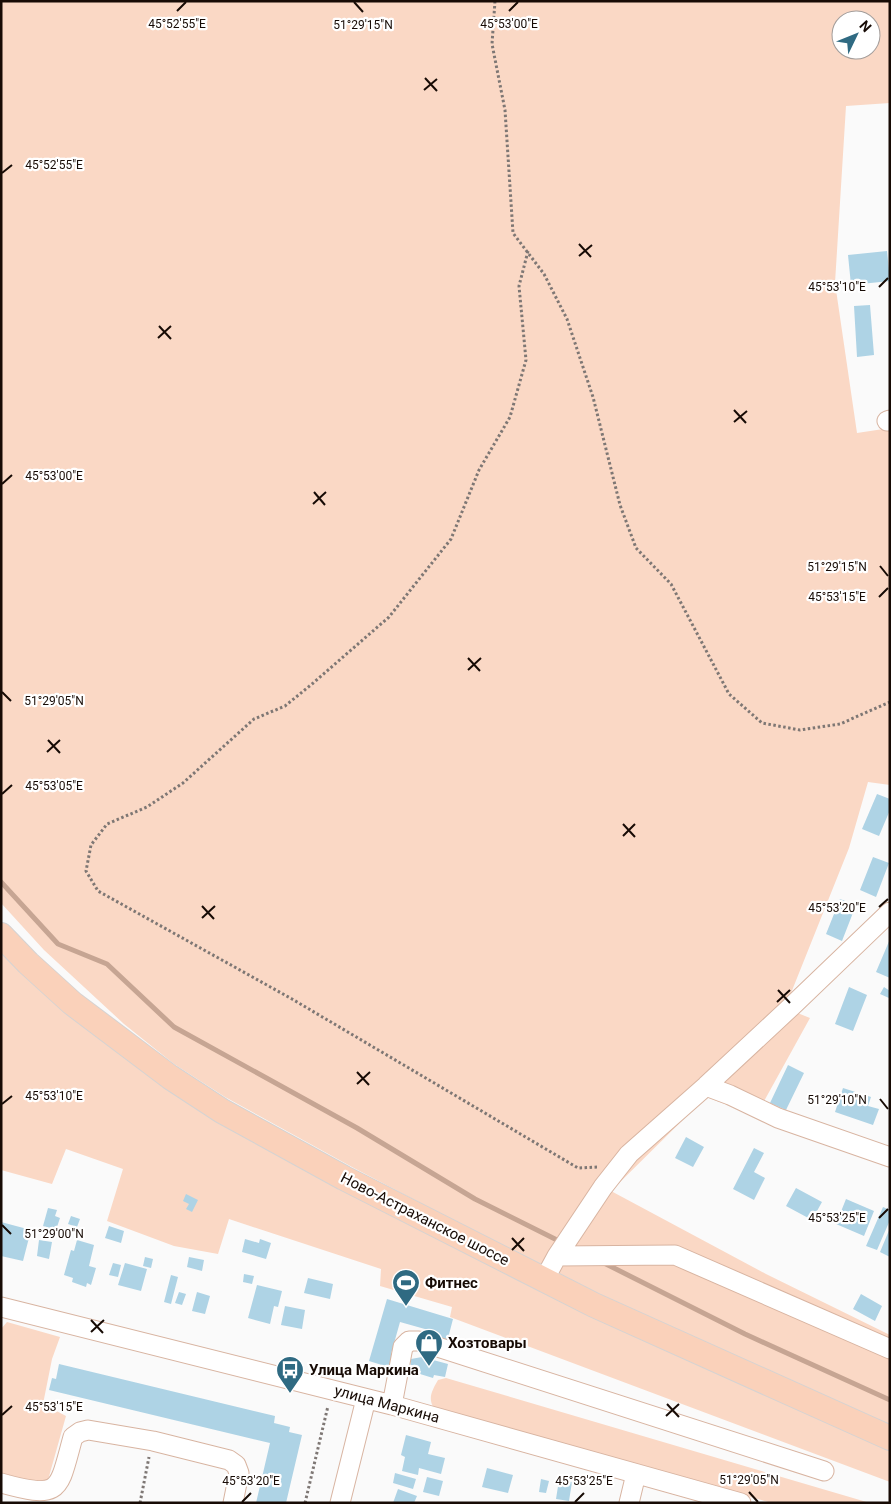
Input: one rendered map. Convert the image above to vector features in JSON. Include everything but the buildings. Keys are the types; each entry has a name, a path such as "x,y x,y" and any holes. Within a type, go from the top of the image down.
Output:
{"main road":[{"name":"Ново-Астраханское шоссе","path":"1,935 28,963 72,1003 155,1066 222,1112 344,1178 594,1305 890,1438"}],"street":[{"path":"544,1280 557,1256 603,1186 629,1154 706,1086 890,912"},
{"path":"706,1086 730,1095 778,1118 890,1157"},
{"path":"557,1256 675,1255 890,1349"},
{"name":"улица Маркина","path":"1,1307 392,1405 741,1503"},
{"path":"392,1405 403,1347 409,1341 419,1341 824,1472"},
{"path":"340,1503 366,1400"},
{"path":"1,1483 28,1497 55,1488 61,1480 73,1437 80,1432 88,1430 153,1441 229,1460 236,1465 239,1473 233,1503"},
{"path":"629,1503 636,1474"}],"path":[{"path":"496,1 492,44 505,110 513,233 544,274 567,319 593,397 620,505 636,548 671,584 729,694 762,724 800,730 840,724 890,702"},
{"path":"528,251 519,286 526,360 510,418 479,470 451,539 389,617 312,684 285,706 254,719 184,783 147,807 107,824 91,845 86,871 98,891 292,999 578,1168 606,1167 629,1154"},
{"path":"305,1503 332,1390"},
{"path":"140,1503 153,1441"}],"shaded area":[{"path":"1,1 890,1 890,103 846,106 835,283 857,433 890,428 890,785 868,782 849,848 785,1008 810,1018 763,1103 754,1115 706,1097 611,1191 766,1274 890,1335 890,1425 596,1295 352,1167 225,1097 174,1064 124,1024 44,950 1,903"},
{"path":"1,950 109,1046 890,1445 890,1482 450,1317 452,1307 380,1286 381,1269 229,1219 218,1254 174,1246 107,1221 123,1169 66,1149 52,1184 1,1170"},
{"path":"7,1322 60,1337 52,1359 43,1404 66,1416 48,1480 31,1483 1,1475 1,1329"},
{"path":"446,1378 870,1503 772,1503 434,1408 431,1401 433,1390 438,1380"}],"waterway":[{"path":"1,882 58,944 107,964 174,1027 357,1128 475,1199 561,1242"},
{"path":"602,1262 745,1334 890,1400"}],"place":[{"name":"Фитнес","path":"406,1307"},
{"name":"Хозтовары","path":"429,1367"},
{"name":"Улица Маркина","path":"290,1394"}]}
